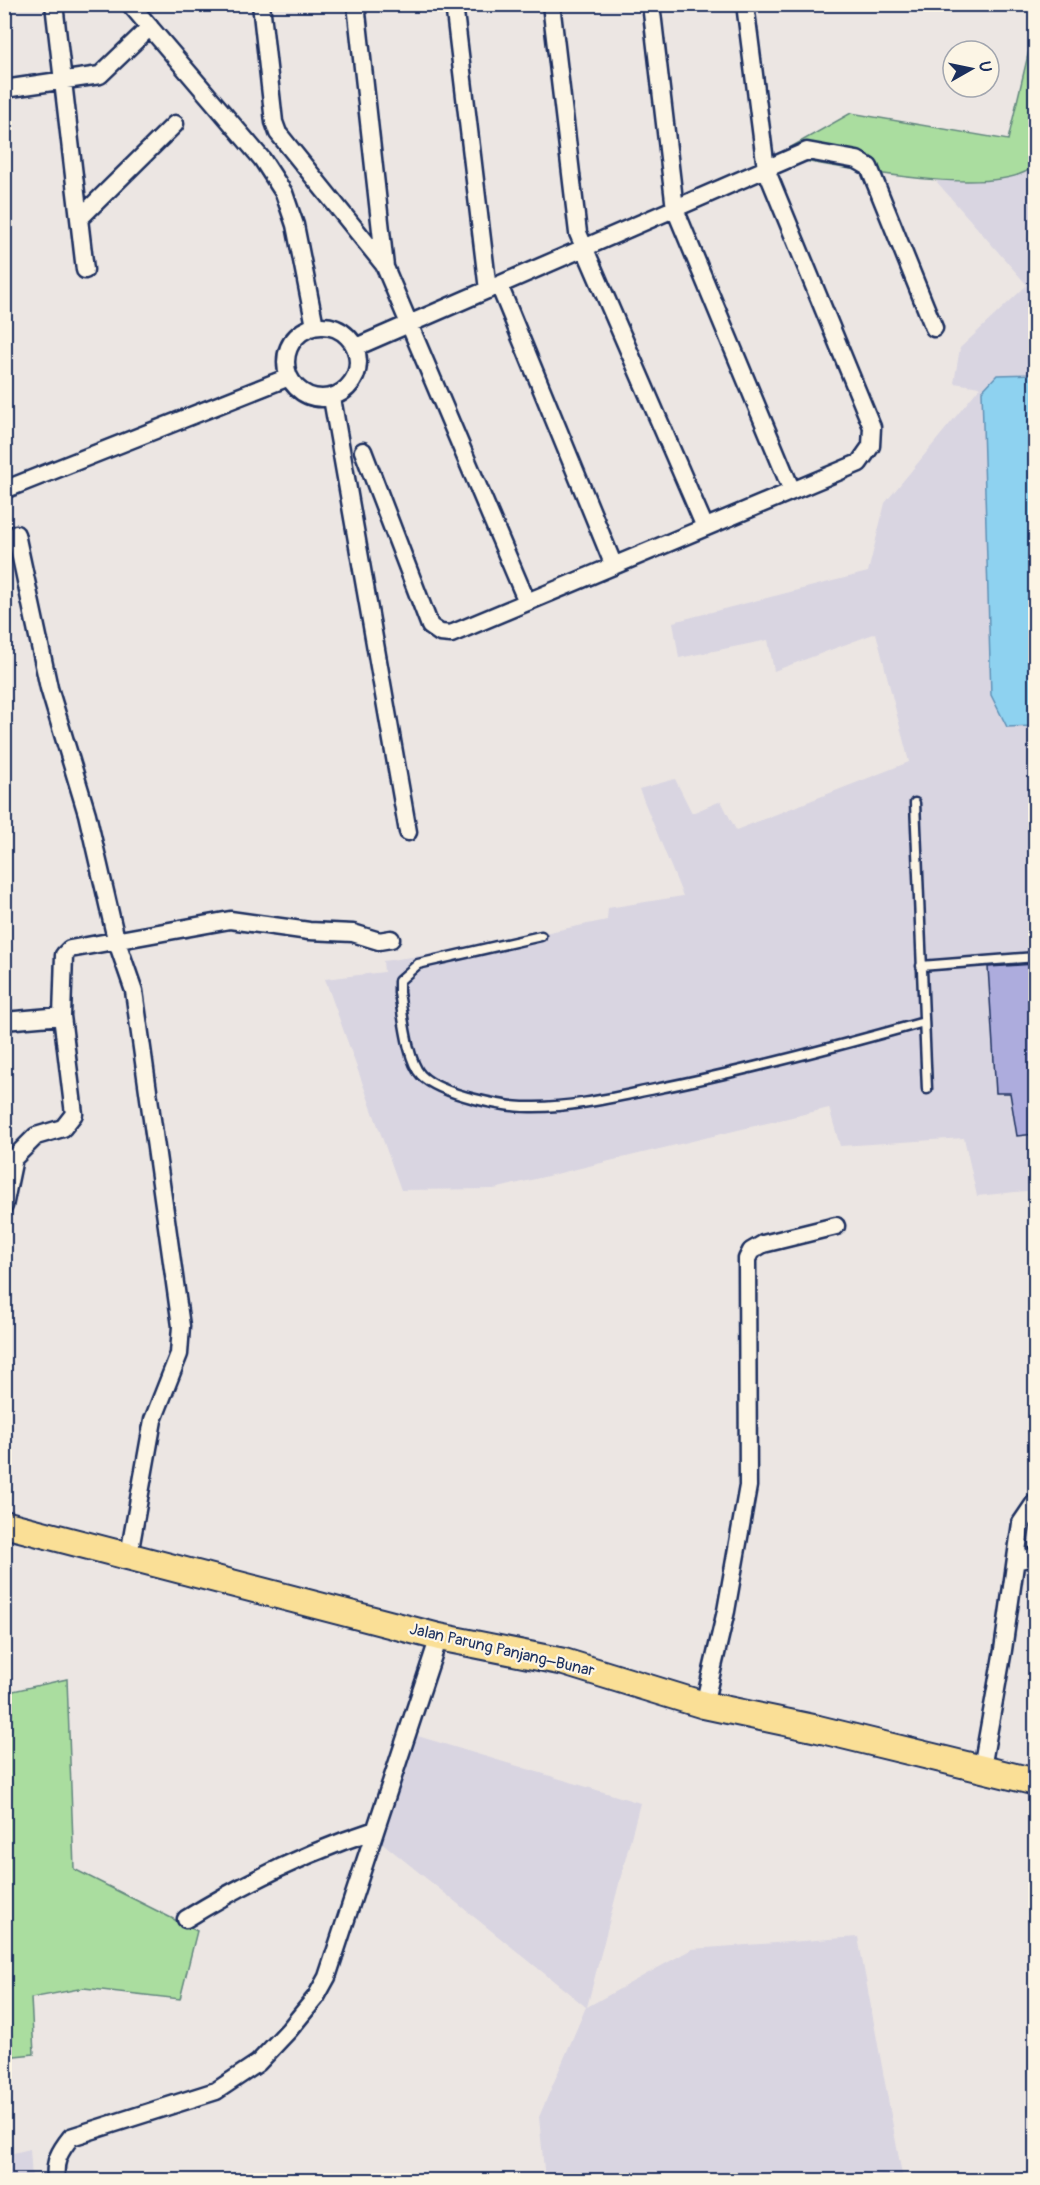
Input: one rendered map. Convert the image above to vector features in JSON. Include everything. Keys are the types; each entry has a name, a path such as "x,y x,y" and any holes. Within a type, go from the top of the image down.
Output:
{"main road":[{"name":"Jalan Parung Panjang–Bunar","path":"4,1524 439,1637 564,1662 704,1705 1035,1782"}],"street":[{"path":"54,4 85,270"},
{"path":"130,4 262,159 284,193 295,225 315,326"},
{"path":"261,4 274,122 278,133 386,267 527,602"},
{"path":"356,4 386,267"},
{"path":"454,4 493,288 614,566"},
{"path":"551,4 578,232 705,527"},
{"path":"651,4 675,209 792,491"},
{"path":"363,451 430,626 440,633 451,634 859,463 871,446 872,427 766,169 745,4"},
{"path":"4,89 100,75 150,27"},
{"path":"79,219 175,124"},
{"path":"356,347 807,151 857,160 868,168 934,328"},
{"path":"315,326 339,329 356,347 358,372 348,388 332,398 319,399 307,395 296,388 289,377 286,364 287,351 293,340 303,331 315,326"},
{"path":"4,490 289,377"},
{"path":"332,398 408,832"},
{"path":"16,534 49,688 87,814 116,939 134,991 181,1326 179,1354 153,1419 129,1555"},
{"path":"4,1206 14,1158 36,1136 63,1128 74,1114 62,1016 66,952 116,939 230,920 309,931 353,933 379,941 391,939"},
{"path":"4,1021 62,1016"},
{"path":"704,1705 726,1611 748,1485 747,1259 751,1251 763,1244 836,1226"},
{"path":"982,1768 1004,1650 1022,1523 1035,1501"},
{"path":"1016,1562 1035,1556"},
{"path":"56,2181 55,2167 58,2154 71,2137 216,2091 258,2063 289,2030 316,1996 327,1977 439,1637"},
{"path":"186,1919 243,1884 323,1846 375,1830"}],"lane":[{"path":"915,803 927,1089"},
{"path":"541,936 418,964 399,981 399,993 413,1063 421,1076 442,1087 493,1102 532,1108 591,1102 740,1072 924,1022"},
{"path":"921,966 1035,957"}],"shaded area":[{"path":"1035,164 1035,1190 977,1196 964,1138 840,1146 829,1108 494,1189 401,1190 325,979 384,972 383,961 462,950 607,920 608,908 683,896 639,789 675,779 692,813 721,801 736,830 909,762 876,633 774,671 768,640 679,658 673,622 868,572 885,503 980,387 954,383 960,348 1027,285 936,181 1004,178 1028,172"},
{"path":"411,1734 640,1803 587,2007 692,1949 858,1937 903,2180 545,2180 539,2117 586,2007 375,1837"},
{"path":"30,2149 32,2180 5,2180 5,2155"}],"green space":[{"path":"1035,25 1036,164 1017,175 988,180 952,181 912,178 775,156 851,113 1008,140"},
{"path":"67,1679 74,1869 197,1931 180,1999 84,1988 31,1998 34,2054 5,2057 4,1693"}],"water":[{"path":"1035,374 1035,726 1007,727 991,695 982,391 997,375"}],"building":[{"path":"1035,964 1035,1134 1017,1136 1010,1093 996,1093 988,967"}]}
